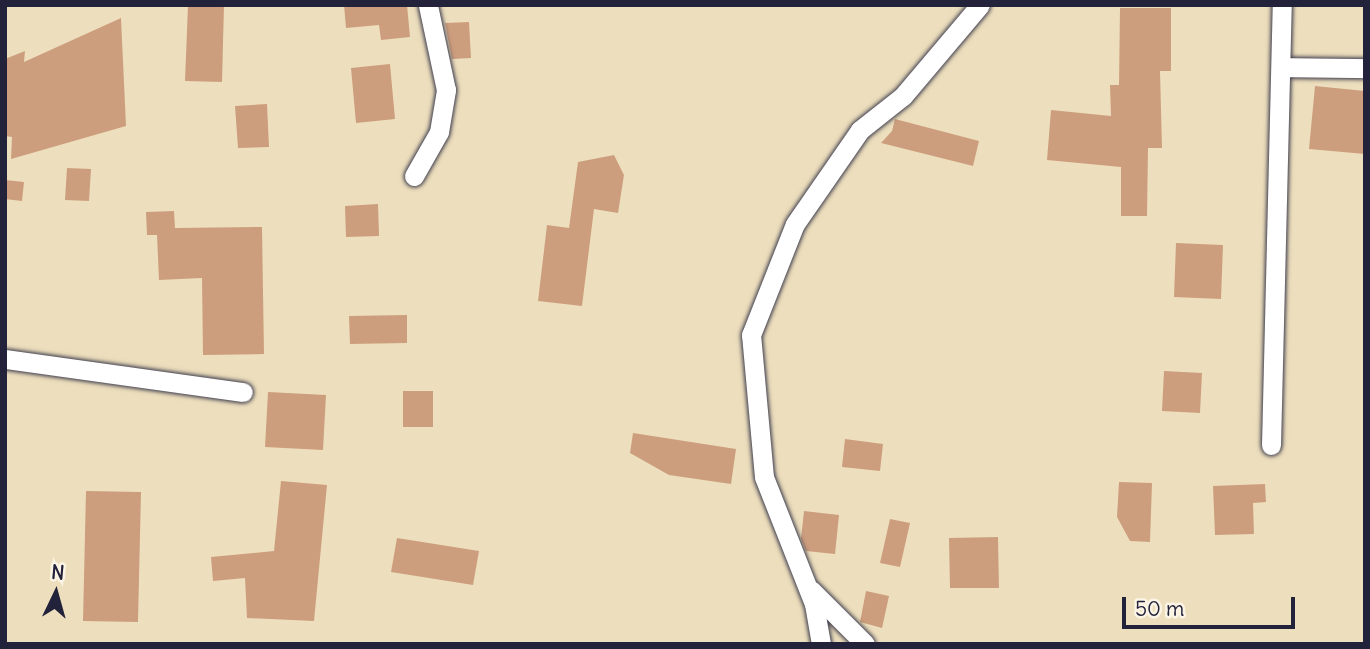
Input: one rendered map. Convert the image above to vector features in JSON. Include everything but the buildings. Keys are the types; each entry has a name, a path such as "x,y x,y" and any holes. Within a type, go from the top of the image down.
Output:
{"street":[{"path":"414,176 439,132 445,98 439,48 428,5"},
{"path":"821,644 814,604 764,477 751,335 795,224 860,130 903,96 980,5"},
{"path":"1271,445 1282,5"},
{"path":"1281,67 1365,68"},
{"path":"5,359 243,392"},
{"path":"807,587 865,644"}]}
